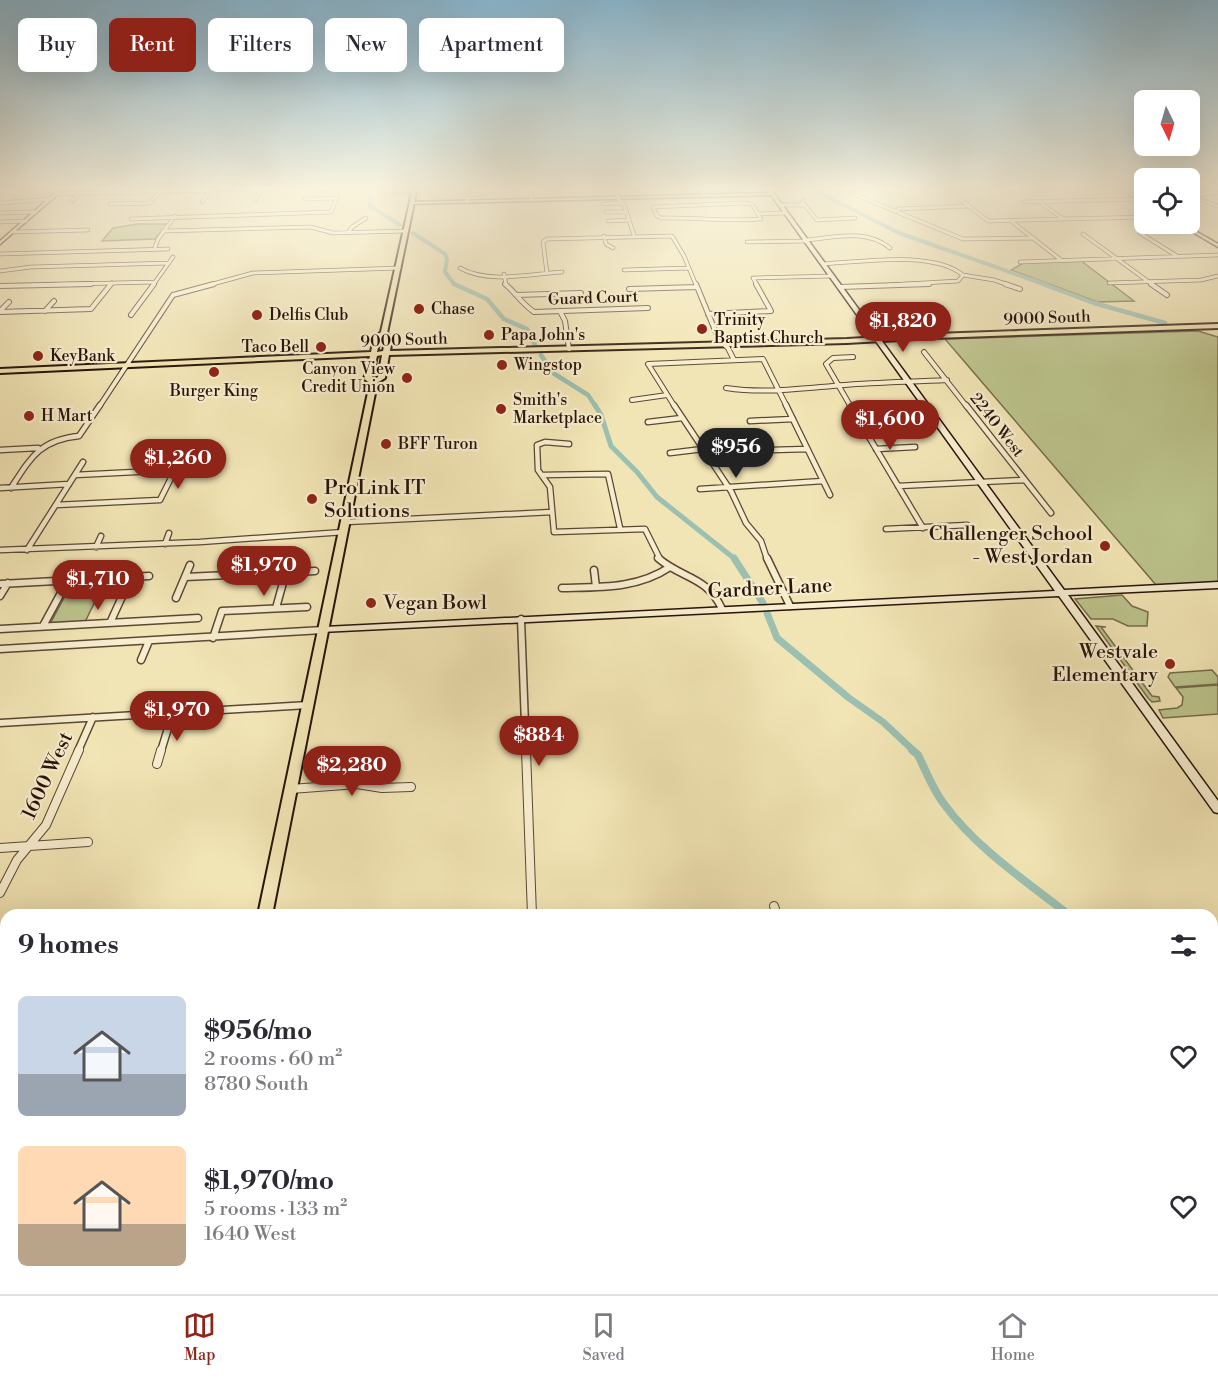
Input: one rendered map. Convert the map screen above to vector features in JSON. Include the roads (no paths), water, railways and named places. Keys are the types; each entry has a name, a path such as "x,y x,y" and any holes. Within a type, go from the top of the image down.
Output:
{"main road":[{"path":"374,382 368,379 377,338 384,333 403,248"},
{"name":"9000 South","path":"0,371 374,354 1218,326"},
{"path":"266,909 374,382 381,378 386,354 389,338 384,333"}],"street":[{"path":"544,248 547,273"},
{"path":"679,248 719,340 729,348 734,360"},
{"path":"812,248 1218,809"},
{"path":"1047,248 1061,260"},
{"path":"1102,248 1167,295"},
{"path":"1164,248 1177,257"},
{"path":"0,254 168,249"},
{"path":"1020,262 1218,255"},
{"path":"131,315 173,257"},
{"path":"824,264 931,262 953,267 963,275 994,280 1020,289"},
{"path":"0,271 31,267 169,263"},
{"path":"11,488 38,448 52,440 79,436 173,295 253,273 399,268"},
{"path":"460,268 474,274 562,272"},
{"path":"624,270 689,268"},
{"path":"504,274 505,284 516,295 581,293"},
{"path":"840,287 946,283 958,280 963,275"},
{"path":"708,314 771,311 753,278 832,276"},
{"path":"1109,283 1203,280 1218,276"},
{"path":"0,286 155,282"},
{"path":"0,312 91,309 112,283"},
{"path":"629,289 697,287"},
{"name":"Guard Court","path":"516,295 519,302 531,311 538,312 648,308"},
{"path":"45,311 54,301"},
{"path":"0,312 9,302"},
{"path":"560,311 565,321 569,349"},
{"name":"2240 West","path":"924,352 1051,513"},
{"path":"853,357 833,358 826,363 923,528"},
{"path":"790,606 761,541 746,523 727,485 648,368 648,364 763,359 830,495"},
{"path":"726,388 751,392 812,390 838,386 947,380"},
{"path":"632,400 667,395"},
{"path":"856,416 893,414"},
{"path":"648,422 681,418"},
{"path":"750,421 793,419"},
{"path":"569,444 559,442 538,444 536,447 538,470 550,487 554,532 620,528 639,528 647,531 657,557 670,567 696,578 711,588 722,609"},
{"path":"876,449 915,447"},
{"path":"0,450 38,448"},
{"path":"772,450 807,448"},
{"path":"670,453 703,449"},
{"path":"27,550 83,462"},
{"path":"56,505 160,500 175,470 75,475"},
{"path":"542,475 608,474 620,528"},
{"path":"898,486 1025,480"},
{"path":"699,489 727,485 823,481"},
{"path":"0,488 69,484"},
{"path":"0,550 165,544 345,527 552,512"},
{"path":"886,529 967,525"},
{"path":"235,538 237,530"},
{"path":"165,544 169,533"},
{"path":"96,547 101,536"},
{"path":"176,598 190,565"},
{"path":"562,588 645,582 670,567"},
{"path":"594,570 596,587"},
{"path":"185,577 315,571"},
{"path":"276,608 286,572"},
{"path":"0,584 149,576"},
{"path":"110,623 131,577"},
{"path":"44,626 68,580"},
{"path":"0,596 8,583"},
{"name":"Gardner Lane","path":"324,630 1218,585"},
{"path":"213,638 222,612 307,607"},
{"path":"0,629 198,618"},
{"path":"521,619 532,909"},
{"path":"0,649 324,630"},
{"path":"141,660 149,641"},
{"path":"0,723 309,705"},
{"path":"157,764 173,712"},
{"name":"1600 West","path":"0,893 10,870 46,825 93,717"},
{"path":"291,789 357,784 382,788 411,787"},
{"path":"0,848 88,842"}],"waterway":[{"path":"436,248 445,254 447,259 445,272 454,284"},
{"path":"943,248 1047,285"},
{"path":"454,284 487,299 504,319 527,329 535,345"},
{"path":"1043,284 1094,303 1165,323"},
{"path":"541,355 553,373 588,395 596,407"},
{"path":"595,405 601,415 611,446 637,472 657,497 734,558"},
{"path":"734,558 763,603"},
{"path":"767,613 777,638 849,698 883,722 914,751"},
{"path":"912,750 918,755 940,799 971,836 1061,909"}],"place":[{"name":"Chase","path":"419,309"},
{"name":"Delfis Club","path":"257,315"},
{"name":"Trinity Baptist Church","path":"702,329"},
{"name":"Papa John's","path":"489,335"},
{"name":"Taco Bell","path":"321,347"},
{"name":"KeyBank","path":"38,356"},
{"name":"Wingstop","path":"502,365"},
{"name":"Burger King","path":"214,372"},
{"name":"Canyon View Credit Union","path":"407,378"},
{"name":"Smith's Marketplace","path":"501,409"},
{"name":"H Mart","path":"29,416"},
{"name":"BFF Turon","path":"386,444"},
{"name":"ProLink IT Solutions","path":"312,499"},
{"name":"Challenger School - West Jordan","path":"1105,546"},
{"name":"Vegan Bowl","path":"371,603"},
{"name":"Westvale Elementary","path":"1170,664"}]}
